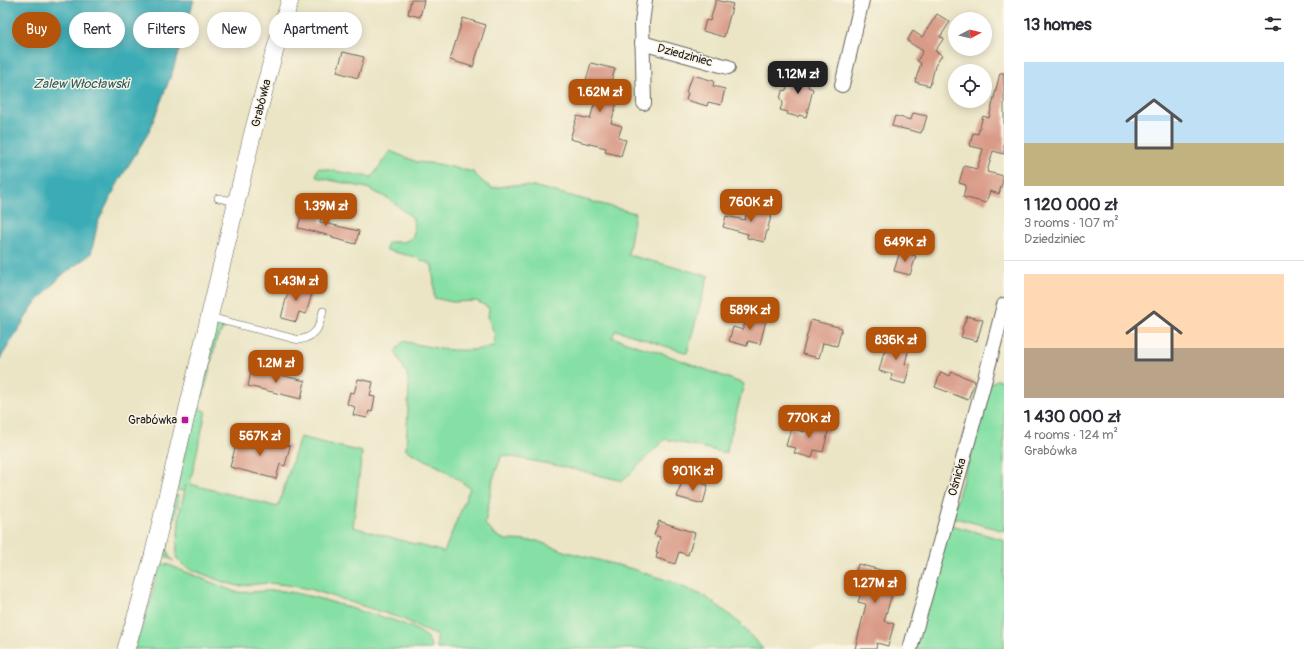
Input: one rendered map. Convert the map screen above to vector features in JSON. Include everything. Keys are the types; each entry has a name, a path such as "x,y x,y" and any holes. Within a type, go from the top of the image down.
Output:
{"street":[{"name":"Grabówka","path":"126,649 153,556 261,102 290,0"},
{"name":"Dziedziniec","path":"644,103 642,23 645,0"},
{"path":"842,85 862,0"},
{"name":"Dziedziniec","path":"642,43 728,67"},
{"name":"Ośnicka","path":"910,649 986,378 1004,306"}],"lane":[{"path":"218,198 237,202"},
{"path":"209,317 299,340 309,338 315,333 320,324 323,311"}],"green space":[{"path":"390,151 417,162 438,164 473,172 484,183 492,188 512,185 537,187 635,213 628,255 709,276 687,353 616,330 612,337 659,352 744,384 726,453 665,439 623,481 564,467 502,455 493,479 485,524 494,534 505,540 537,541 567,552 629,568 666,580 704,596 738,622 763,649 437,649 437,636 403,619 310,589 267,583 238,586 223,582 188,568 176,557 180,511 186,485 182,491 176,490 196,408 206,411 190,484 278,507 300,437 362,452 353,527 444,552 470,488 443,469 406,450 409,387 407,374 395,352 403,341 448,350 482,349 493,346 495,335 488,318 489,308 477,301 452,302 434,298 432,265 415,257 386,250 388,242 404,242 412,238 414,232 413,218 389,199 367,188 316,177 318,168 372,177"},
{"path":"217,323 225,325 216,341 203,397 199,394"},
{"path":"996,380 1004,381 1004,531 952,517 990,385"},
{"path":"175,495 179,496 178,503 167,549 169,556 174,561 164,554 164,550"},
{"path":"948,524 1004,540 1004,649 914,649"},
{"path":"163,564 169,565 235,592 283,591 386,618 406,625 422,633 429,640 431,649 134,649 151,599 157,570"}],"water":[{"name":"Zalew Włocławski","path":"0,0 194,0 190,12 133,12 133,48 180,48 173,70 149,132 119,181 98,222 91,254 61,276 33,306 0,359"}],"building":[{"path":"411,0 424,0 420,17 408,14"},
{"path":"716,0 733,4 724,37 703,31 706,20 710,21"},
{"path":"937,14 948,21 948,25 940,37 944,38 935,51 942,55 935,66 930,86 915,82 921,63 917,61 923,51 907,41 913,31 922,37"},
{"path":"463,18 486,25 473,67 450,60"},
{"path":"343,52 364,57 358,78 337,72"},
{"path":"591,63 615,69 608,92 619,95 611,123 622,126 618,138 626,140 621,156 605,152 606,148 570,139 577,116 590,119 596,98 582,94"},
{"path":"798,67 812,71 808,87 813,89 806,117 799,115 798,117 780,110 783,102 780,99 782,91 786,90 788,82 794,84"},
{"path":"1000,73 1004,73 1004,154 993,151 987,172 1004,176 999,194 990,191 986,203 963,197 966,185 959,183 964,166 977,169 983,149 970,146 973,133 978,134 983,116 989,118"},
{"path":"693,75 714,81 713,86 725,89 721,105 708,102 707,106 686,100 689,82 690,83"},
{"path":"913,113 927,116 921,133 892,126 895,116 911,120"},
{"path":"749,204 760,207 760,209 772,213 764,242 747,238 748,234 723,227 726,216 745,220"},
{"path":"303,208 322,212 320,222 359,231 356,244 332,238 332,236 298,228"},
{"path":"900,251 916,256 910,275 894,271"},
{"path":"290,284 313,290 306,314 299,312 296,322 281,318"},
{"path":"754,313 767,317 760,344 748,341 747,346 729,341 733,327 743,330 747,314 754,316"},
{"path":"967,316 983,320 977,341 961,337 963,331 962,329"},
{"path":"811,320 842,328 837,346 823,343 819,358 802,354"},
{"path":"891,339 910,344 905,364 910,365 905,384 891,380 892,374 879,371 884,352 887,352"},
{"path":"252,368 305,381 301,399 248,386"},
{"path":"941,372 950,376 952,372 975,381 968,400 935,387"},
{"path":"358,379 373,382 370,396 375,397 372,412 369,411 367,418 353,415 355,407 347,404 350,392 354,393"},
{"path":"813,419 830,424 823,452 814,450 812,458 794,453 796,448 786,446 791,428 804,432 805,430 809,431"},
{"path":"238,437 271,446 273,441 290,446 285,466 280,464 276,479 230,467"},
{"path":"690,480 708,485 703,504 677,497 682,481 690,483"},
{"path":"659,521 695,533 688,555 679,552 675,564 656,558 660,537 654,535"},
{"path":"858,564 907,577 902,594 893,591 884,621 894,624 888,646 877,643 876,649 855,649 866,604 858,602 860,596 850,593"}],"place":[{"name":"Grabówka","path":"185,420"}]}
